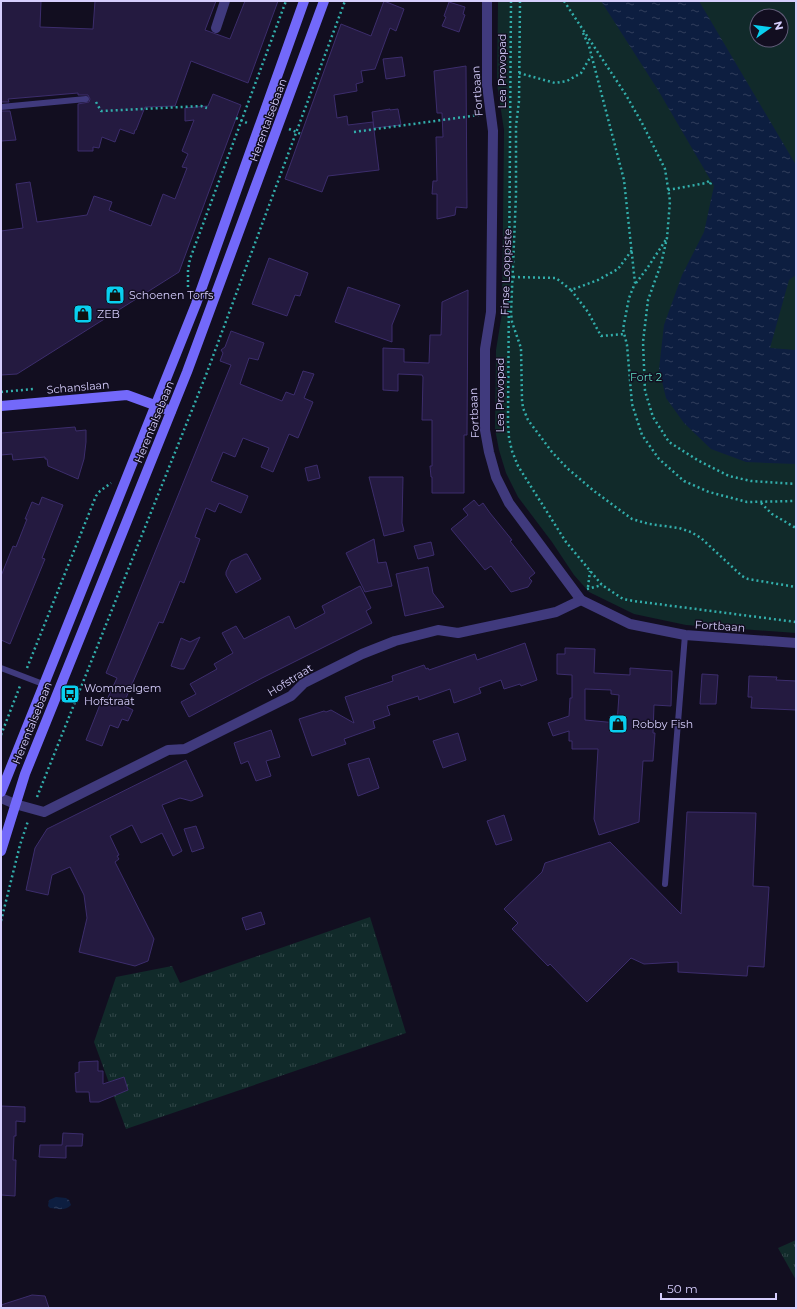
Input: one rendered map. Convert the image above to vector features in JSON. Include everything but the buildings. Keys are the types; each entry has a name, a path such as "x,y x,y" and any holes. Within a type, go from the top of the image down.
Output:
{"main road":[{"name":"Herentalsebaan","path":"1,792 199,297 304,1"},
{"name":"Herentalsebaan","path":"1,851 25,774 190,365 324,1"},
{"name":"Schanslaan","path":"1,406 127,395 171,411"}],"street":[{"path":"216,28 225,1"},
{"name":"Fortbaan","path":"487,1 487,85 493,131 491,312 485,349 485,430 496,477 509,503 581,600 630,624 685,635 796,643"},
{"name":"Hofstraat","path":"1,798 15,804 44,812 168,750 185,749 292,696 304,683 362,654 395,641 438,630 458,634 549,614 581,600"}],"lane":[{"path":"1,107 86,99"},
{"path":"665,884 685,635"},
{"path":"1,668 43,684"}],"path":[{"path":"188,291 188,270 190,259 286,1"},
{"path":"1,921 20,845 32,808 206,375 345,1"},
{"name":"Lea Provopad","path":"510,1 508,423 512,451 518,466 566,542 602,585 623,599 634,602 796,622"},
{"name":"Finse Looppiste","path":"520,1 519,73 516,126 516,195 511,313 512,322 521,348 522,400 523,408 528,420 552,452 567,468 594,491 632,519 649,524 679,528 691,532 701,538 742,576 748,579 796,587"},
{"path":"564,1 626,95 665,169 670,201 667,238 661,264 648,300 643,342 645,391 653,417 669,442 699,461 729,476 751,481 796,484"},
{"path":"580,26 589,46 624,180 635,283"},
{"path":"519,73 555,83 567,81 581,73 591,56"},
{"path":"86,99 94,98 101,111 201,106 207,108"},
{"path":"354,132 490,114 501,104 510,103"},
{"path":"668,190 706,184 709,181 710,185"},
{"path":"667,238 648,267 635,283 629,298 623,329 627,345 632,404 642,435 659,459 684,481 709,492 747,502 796,501"},
{"path":"571,290 598,280 618,269 632,250"},
{"path":"513,277 556,278 571,290 588,312 601,336 624,334"},
{"path":"1,735 96,496 100,491 114,481"},
{"path":"760,502 772,514 796,528"},
{"path":"588,588 590,570"}],"green space":[{"name":"Fort 2","path":"498,1 796,1 796,633 686,625 634,614 589,592 574,575 552,542 518,497 506,473 499,450 495,429 496,350 502,313 504,130 497,84"},
{"path":"370,917 406,1033 126,1129 94,1042 116,977 172,966 180,983"},
{"path":"796,1240 796,1280 778,1248"}],"water":[{"path":"601,1 699,1 796,165 796,275 789,280 770,348 796,350 796,464 746,462 711,449 684,423 666,398 659,369 664,325 682,275 704,232 714,186 658,90"},
{"path":"56,1197 66,1198 69,1200 71,1205 64,1209 50,1208 48,1206 49,1200"}],"place":[{"name":"Schoenen Torfs","path":"115,295"},
{"name":"ZEB","path":"83,314"},
{"name":"Wommelgem Hofstraat","path":"70,694"},
{"name":"Robby Fish","path":"618,724"}]}
